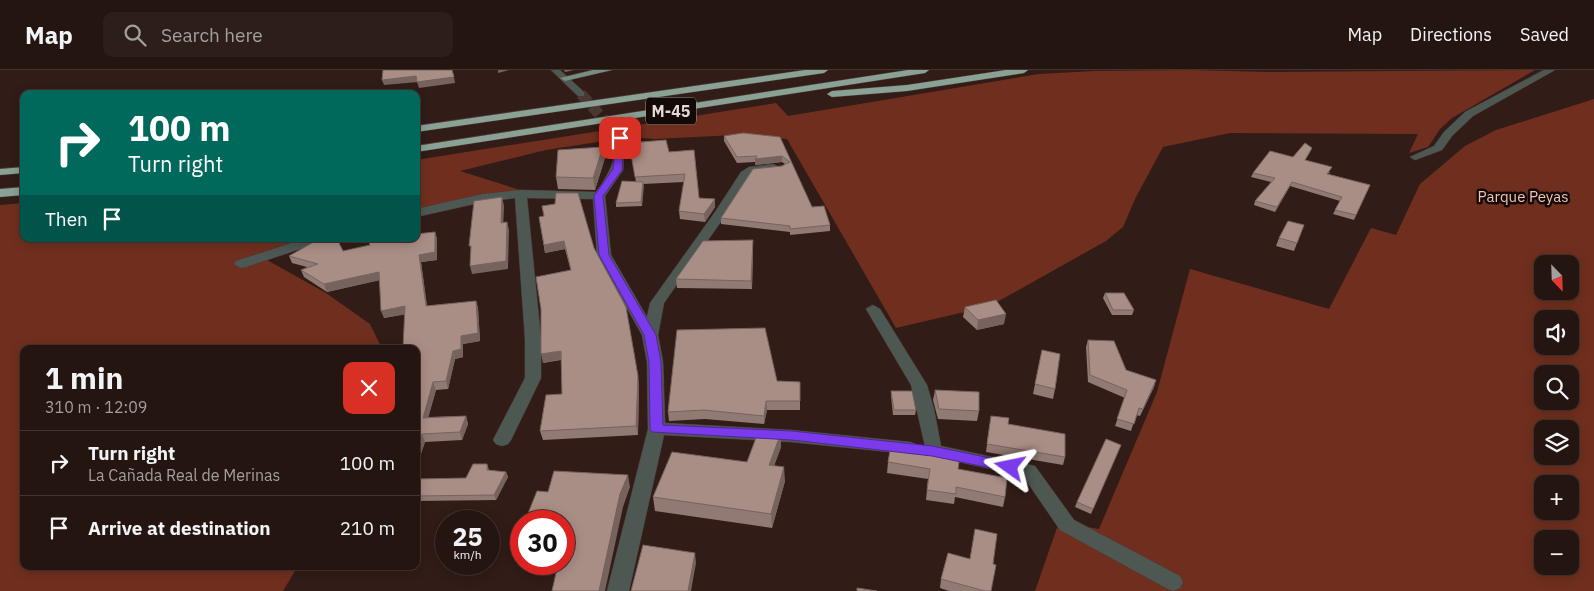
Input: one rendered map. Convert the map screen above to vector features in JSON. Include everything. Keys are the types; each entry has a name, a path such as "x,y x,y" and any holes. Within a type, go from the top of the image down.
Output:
{"highway":[{"path":"726,85 746,75 769,70"},
{"name":"M-45","path":"420,128 824,70"},
{"name":"M-45","path":"420,148 925,70"},
{"path":"695,107 907,88 1024,70"},
{"path":"994,75 1034,70"},
{"path":"0,172 20,170"},
{"path":"0,193 20,191"}],"main road":[{"path":"565,78 608,70"}],"street":[{"path":"555,70 581,94"},
{"path":"1415,157 1438,148 1448,134 1469,114 1540,73 1551,70"},
{"path":"616,133 620,138 617,170 599,196 604,255 650,335 655,362 657,429 618,591"},
{"path":"650,335 657,303 721,213 745,174 749,170 782,167"},
{"path":"420,212 483,198 521,194 599,196"},
{"path":"502,440 533,378 533,339 521,194"},
{"path":"241,264 307,242"},
{"path":"873,309 919,386 926,409 932,451"},
{"path":"657,429 792,436 932,451 1029,471 1067,525 1174,582"}],"green space":[{"path":"1535,70 1452,118 1440,129 1428,147 1409,153 1418,134 1230,133 1163,147 1136,197 1123,227 1106,241 990,306 896,328 787,139 735,135 655,139 630,137 546,150 460,171 520,190 475,204 420,216 420,159 776,103 788,116 1039,74 1095,71"},
{"name":"Parque Peyas","path":"1594,99 1594,591 1035,591 1059,522 1099,529 1157,392 1190,269 1329,309 1371,228 1396,235 1420,184 1465,146 1496,130"},
{"path":"20,203 20,242 318,242 267,260 326,293 370,324 380,345 20,345 20,570 296,570 283,591 0,591 0,205"}],"building":[{"path":"383,70 452,70 454,77 417,82 416,76 382,80"},
{"path":"743,133 780,137 812,207 824,206 830,225 790,229 790,226 721,218 753,169 782,166 790,162 782,156 755,159 757,156 737,157 724,136"},
{"path":"666,140 669,152 694,150 699,198 715,199 704,214 679,211 685,174 635,177 629,143"},
{"path":"1305,143 1312,148 1305,160 1332,167 1327,174 1370,185 1356,215 1335,210 1342,197 1292,182 1277,207 1255,201 1275,178 1253,173 1270,151 1293,157"},
{"path":"603,147 593,178 556,177 558,150"},
{"path":"622,181 643,182 641,202 616,203"},
{"path":"556,193 578,193 594,248 626,307 638,376 636,426 540,431 546,395 562,394 561,351 541,354 541,309 536,277 571,270 564,241 544,245 539,217 544,216 542,206 555,204"},
{"path":"502,197 501,223 507,222 506,261 470,266 471,246 469,246 474,201"},
{"path":"1288,221 1304,225 1297,243 1279,238"},
{"path":"435,232 435,252 419,255 426,306 476,301 478,333 461,336 461,349 453,351 446,381 433,382 423,418 466,416 460,432 422,434 420,439 420,345 403,345 405,306 381,311 379,272 324,284 301,270 318,264 289,256 314,242 338,242 343,251 370,245 369,242 420,242 420,234"},
{"path":"753,240 751,281 676,279 703,241"},
{"path":"1105,293 1124,293 1134,310 1113,310"},
{"path":"996,300 1006,314 978,320 965,307"},
{"path":"765,328 777,381 800,382 800,401 766,401 764,416 704,410 668,412 677,330"},
{"path":"1088,340 1114,341 1126,370 1156,380 1143,409 1139,408 1134,424 1117,419 1127,390 1090,375"},
{"path":"1042,350 1060,354 1055,389 1035,384"},
{"path":"935,390 979,392 979,411 939,409"},
{"path":"891,391 912,391 916,410 894,410"},
{"path":"991,416 1009,418 1008,424 1065,434 1065,457 987,444"},
{"path":"759,430 781,433 769,465 784,467 771,514 653,497 672,452 747,462"},
{"path":"1106,439 1121,445 1093,509 1077,502"},
{"path":"891,445 960,455 958,469 1007,478 1005,497 956,487 956,494 927,490 930,469 888,462"},
{"path":"473,464 487,464 487,470 506,472 494,495 420,496 420,479 466,478"},
{"path":"554,471 628,475 620,494 599,591 552,591 556,575 575,575 575,510 529,510 537,491 548,492"},
{"path":"975,529 997,534 993,564 996,565 991,591 941,579 948,553 970,559"},
{"path":"643,545 695,553 688,591 631,591"},
{"path":"857,588 877,591 857,591"}],"tunnel":[{"path":"581,94 616,133"}],"route":[{"path":"620,138 617,170 599,196 604,255 650,335 655,362 657,429 792,436 932,451 1010,467"}]}
